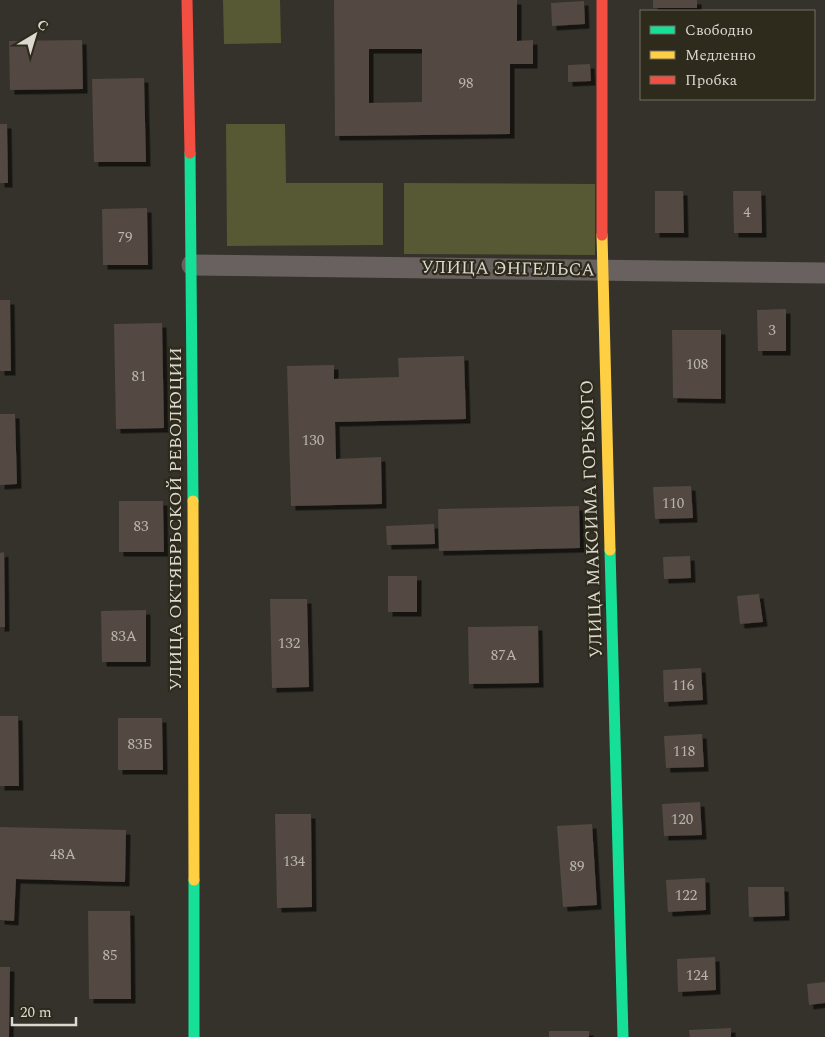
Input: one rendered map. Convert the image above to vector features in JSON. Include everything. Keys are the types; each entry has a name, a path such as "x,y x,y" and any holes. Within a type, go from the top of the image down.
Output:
{"street":[{"name":"УЛИЦА ОКТЯБРЬСКОЙ РЕВОЛЮЦИИ","path":"187,0 192,265 194,1037"},
{"name":"УЛИЦА МАКСИМА ГОРЬКОГО","path":"602,0 602,269 624,1037"},
{"name":"УЛИЦА ЭНГЕЛЬСА","path":"192,265 825,273"}],"green space":[{"path":"223,0 280,0 281,43 224,44"},
{"path":"226,124 285,124 286,183 383,183 383,245 227,246"},
{"path":"404,183 595,184 595,255 404,254"}],"building":[{"path":"334,0 517,0 517,41 533,40 533,64 510,64 510,134 335,136","holes":["369,49 422,49 422,102 369,103"]},
{"path":"653,0 697,0 697,8 653,8"},
{"path":"584,1 585,24 552,26 551,3"},
{"path":"82,40 83,89 10,90 9,41"},
{"path":"590,64 591,81 568,82 568,65"},
{"path":"144,78 146,162 94,162 92,79"},
{"path":"0,124 7,124 8,183 0,183"},
{"path":"655,191 683,191 684,233 655,233"},
{"path":"733,191 761,191 762,233 734,233"},
{"path":"147,208 148,265 103,265 102,209"},
{"path":"0,300 10,300 11,371 0,371"},
{"path":"786,309 786,351 758,351 757,310"},
{"path":"162,323 164,428 116,429 114,324"},
{"path":"672,330 721,330 721,399 673,398"},
{"path":"464,356 466,419 335,422 336,459 381,457 382,504 291,506 287,366 334,365 334,379 399,377 398,358"},
{"path":"0,414 15,414 17,484 0,485"},
{"path":"691,486 693,518 655,519 653,487"},
{"path":"119,501 163,501 164,552 119,552"},
{"path":"579,506 580,548 439,551 438,509"},
{"path":"434,524 435,544 387,545 386,526"},
{"path":"4,552 5,627 0,627 0,553"},
{"path":"690,556 691,578 664,579 663,557"},
{"path":"388,576 417,576 417,612 388,612"},
{"path":"759,594 763,622 740,624 737,596"},
{"path":"270,599 307,599 309,687 272,688"},
{"path":"146,610 146,662 102,662 101,611"},
{"path":"538,626 539,683 469,684 468,627"},
{"path":"701,668 703,700 664,702 663,670"},
{"path":"0,716 18,716 19,786 0,786"},
{"path":"118,718 162,718 163,770 118,770"},
{"path":"702,734 704,767 666,768 664,736"},
{"path":"700,802 702,835 664,836 662,804"},
{"path":"275,814 311,814 312,907 277,908"},
{"path":"592,824 597,905 563,907 557,826"},
{"path":"0,827 126,830 125,882 16,879 14,921 0,920"},
{"path":"705,878 706,910 668,912 666,880"},
{"path":"748,887 784,887 785,916 749,917"},
{"path":"88,911 130,911 131,999 89,999"},
{"path":"715,957 716,990 678,992 677,959"},
{"path":"0,967 10,967 9,1037 0,1037"},
{"path":"825,982 825,1003 809,1005 807,984"},
{"path":"731,1028 731,1037 690,1037 689,1030"},
{"path":"549,1031 589,1031 589,1037 549,1037"}],"traffic: fast":[{"path":"190,153 193,501"},
{"path":"610,550 623,1037"},
{"path":"194,880 194,1037"}],"traffic: slow":[{"path":"602,235 610,550"},
{"path":"193,501 194,880"}],"traffic: jam":[{"path":"187,0 190,153"},
{"path":"602,0 602,235"}]}
